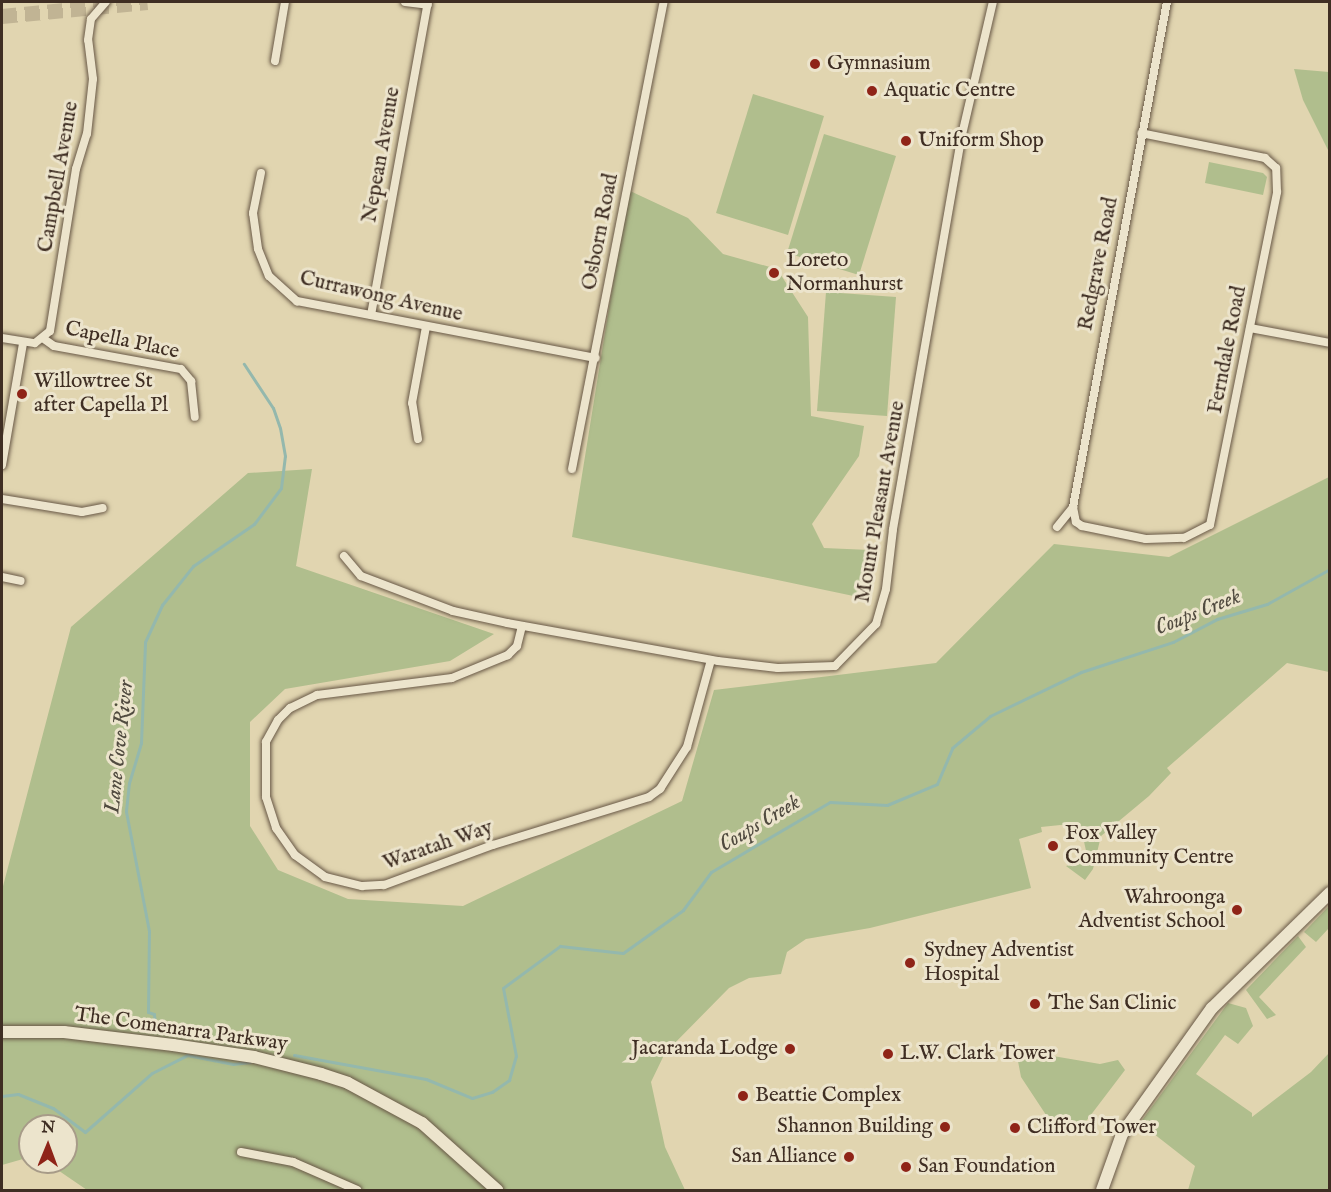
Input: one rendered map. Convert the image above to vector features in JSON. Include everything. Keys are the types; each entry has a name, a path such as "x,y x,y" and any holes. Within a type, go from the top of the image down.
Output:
{"main road":[{"path":"1102,1191 1122,1134 1212,1008 1329,892"},
{"name":"The Comenarra Parkway","path":"2,1032 64,1032 173,1045 254,1057 321,1074 348,1083 422,1124 497,1191"}],"street":[{"name":"Campbell Avenue","path":"44,339 51,328 75,169 87,134 93,80 88,40 91,19 106,2"},
{"path":"275,61 285,2"},
{"path":"405,2 428,3"},
{"name":"Osborn Road","path":"572,469 596,358 664,2"},
{"name":"Mount Pleasant Avenue","path":"344,556 361,576 453,611 522,626 711,660 778,668 835,666 876,624 886,589 893,529 961,140 993,2"},
{"name":"Redgrave Road","path":"1057,527 1073,507 1167,2"},
{"name":"Nepean Avenue","path":"371,315 428,3"},
{"name":"Ferndale Road","path":"1073,507 1076,522 1082,526 1146,539 1174,540 1205,530 1214,510 1279,183 1276,168 1265,158 1141,133"},
{"name":"Currawong Avenue","path":"261,174 253,225 269,276 297,301 596,358"},
{"path":"418,439 412,403 426,327"},
{"path":"1250,328 1329,343"},
{"path":"2,338 23,343 44,339"},
{"name":"Capella Place","path":"44,339 54,346 181,369 191,381 195,417"},
{"path":"2,465 23,343"},
{"path":"2,499 82,512 103,508"},
{"path":"2,577 21,581"},
{"name":"Waratah Way","path":"522,626 514,650 490,663 436,682 355,688 317,695 290,708 278,720 266,742 266,797 276,828 295,855 325,877 362,886 384,885 493,845 649,797 660,789 687,747 711,660"},
{"path":"242,1152 293,1162 357,1191"}],"green space":[{"path":"1294,69 1329,72 1329,152 1303,100"},
{"path":"753,94 824,116 788,235 716,213"},
{"path":"824,134 896,156 859,275 787,253"},
{"path":"1209,162 1263,173 1267,177 1263,195 1205,183"},
{"path":"628,190 688,218 723,254 777,269 808,317 811,416 864,426 859,456 812,524 824,548 870,550 863,598 572,537"},
{"path":"826,292 896,297 887,416 817,411"},
{"path":"312,469 296,566 494,634 450,661 285,689 250,722 250,826 278,870 348,899 463,906 682,801 714,690 936,663 1054,544 1169,557 1329,477 1329,672 1287,663 1167,768 1171,773 1149,796 1101,836 1093,869 1085,880 1066,866 1088,860 1080,823 1041,827 1042,832 1019,839 1031,888 870,928 806,939 787,952 781,974 749,978 729,988 665,1053 651,1082 665,1147 685,1190 87,1190 64,1174 78,1174 78,1114 18,1114 18,1160 2,1165 2,890 71,627 248,473"},
{"path":"1329,906 1329,928 1316,942 1304,932"},
{"path":"1298,936 1306,947 1259,997 1276,1015 1267,1019 1246,990"},
{"path":"1228,1003 1246,1008 1253,1026 1238,1044 1225,1035 1196,1074 1252,1113 1252,1117 1311,1072 1329,1053 1329,1190 1188,1190 1195,1166 1140,1123"},
{"path":"1026,1052 1030,1060 1047,1055 1100,1064 1118,1060 1125,1070 1087,1120 1064,1130 1052,1124 1021,1077 1017,1056"}],"waterway":[{"name":"Lane Cove River","path":"156,1031 154,1014 148,1012 149,931 126,811 129,783 141,743 145,642 162,605 193,566 254,524 281,488 285,456 280,428 273,408 244,364"},
{"name":"Coups Creek","path":"294,1055 426,1079 472,1098 492,1092 509,1080 516,1056 503,988 560,946 623,953 683,910 711,872 830,802 887,805 937,784 952,748 990,716 1081,672 1173,642 1217,619 1267,604 1330,569"},
{"name":"Coups Creek","path":"152,1073 187,1055 233,1064 250,1062"},
{"name":"Coups Creek","path":"2,1096 18,1094 53,1108 85,1132 152,1073"}],"tunnel":[{"path":"2,16 147,2"}],"place":[{"name":"Gymnasium","path":"815,64"},
{"name":"Aquatic Centre","path":"872,91"},
{"name":"Uniform Shop","path":"906,141"},
{"name":"Loreto Normanhurst","path":"774,273"},
{"name":"Willowtree St after Capella Pl","path":"22,394"},
{"name":"Fox Valley Community Centre","path":"1053,846"},
{"name":"Wahroonga Adventist School","path":"1237,910"},
{"name":"Sydney Adventist Hospital","path":"910,963"},
{"name":"The San Clinic","path":"1035,1004"},
{"name":"Jacaranda Lodge","path":"790,1049"},
{"name":"L.W. Clark Tower","path":"888,1054"},
{"name":"Beattie Complex","path":"743,1096"},
{"name":"Shannon Building","path":"945,1127"},
{"name":"Clifford Tower","path":"1015,1128"},
{"name":"San Alliance","path":"849,1157"},
{"name":"San Foundation","path":"906,1167"}]}
